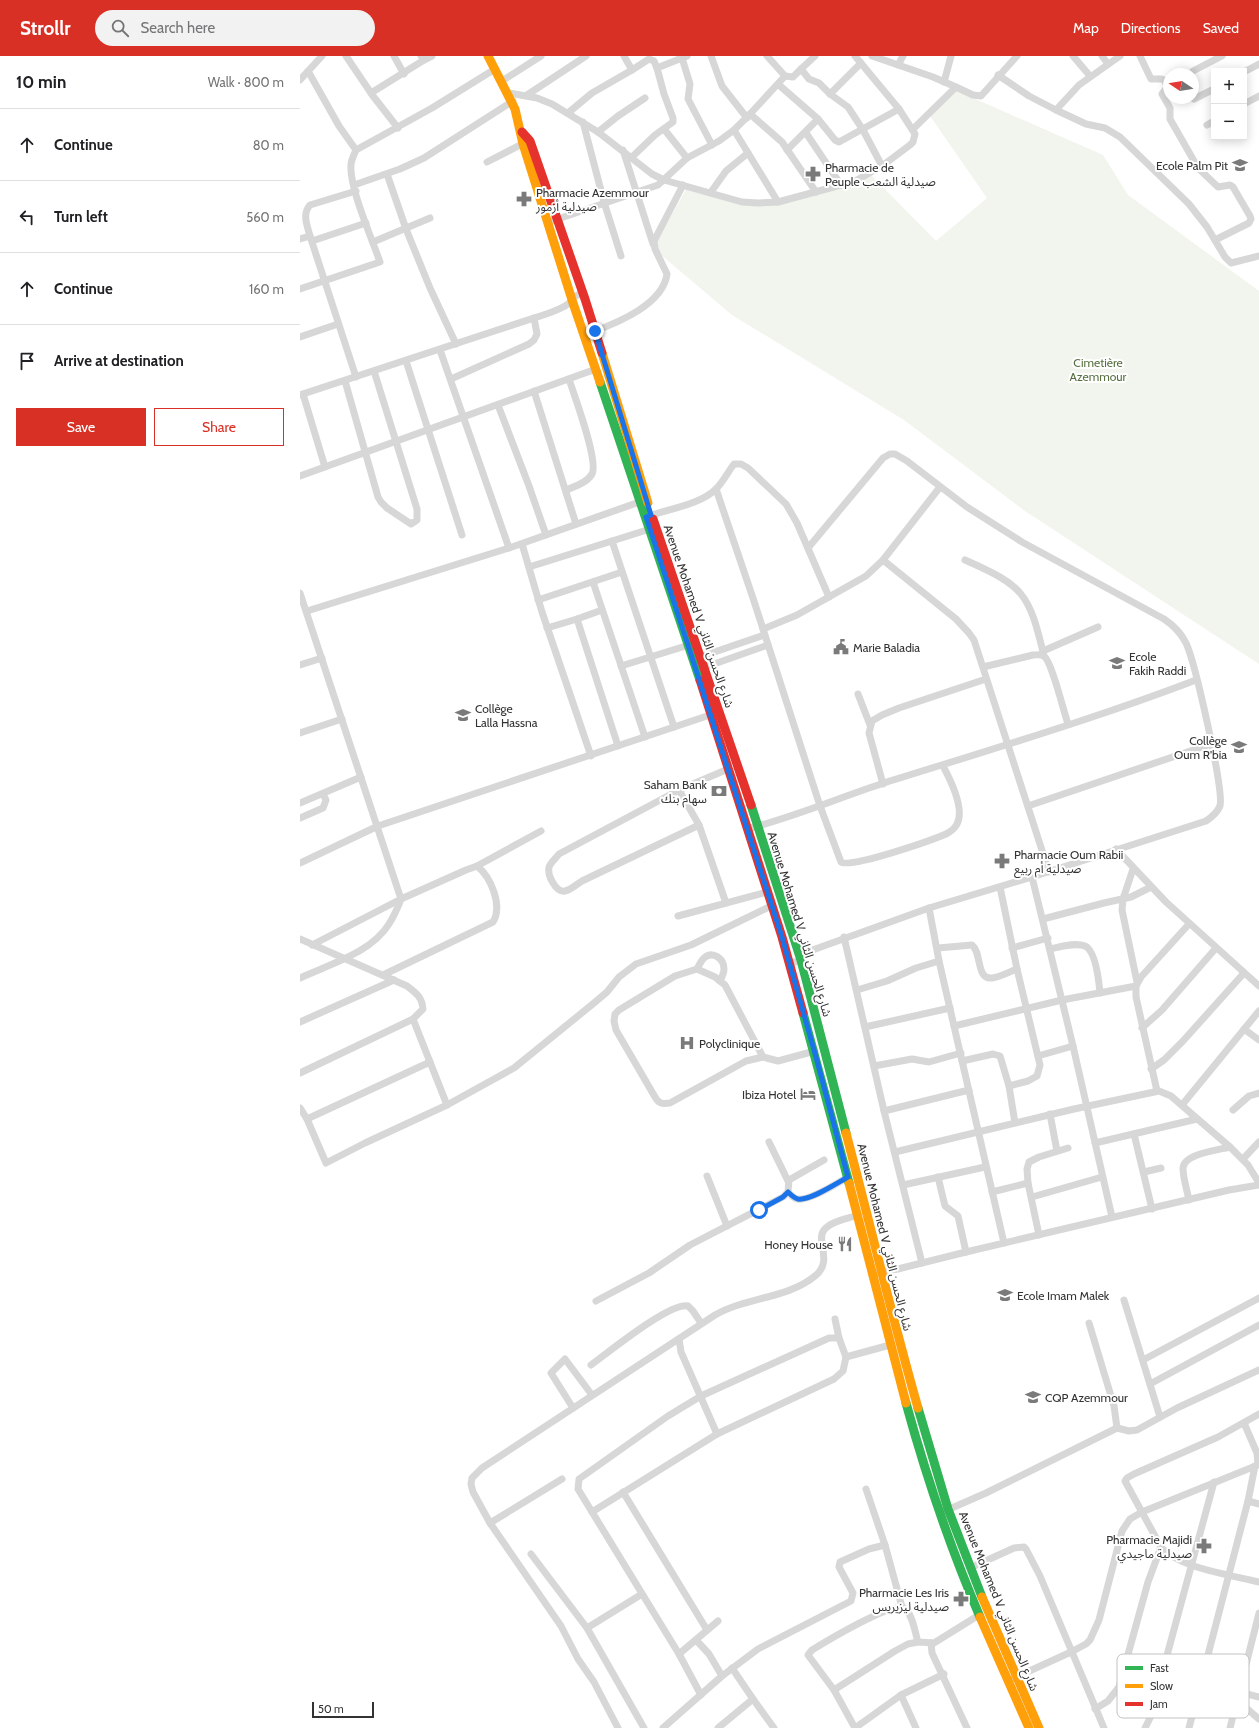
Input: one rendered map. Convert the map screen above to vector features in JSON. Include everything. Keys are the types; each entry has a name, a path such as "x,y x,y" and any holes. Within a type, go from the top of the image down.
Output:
{"main road":[{"name":"Avenue Mohamed V شارع الحسن الثاني","path":"488,56 511,97 553,221 587,305 644,500 697,658 710,715 819,1054 883,1272 915,1400 948,1510 970,1568 1039,1728"},
{"name":"Avenue Mohamed V شارع الحسن الثاني","path":"553,221 576,310 644,500"},
{"name":"Avenue Mohamed V شارع الحسن الثاني","path":"649,516 650,529 688,645 697,658"},
{"name":"Avenue Mohamed V شارع الحسن الثاني","path":"700,669 758,826 801,960 819,1054 848,1177 911,1426 940,1514 979,1615 1028,1728"}],"street":[{"path":"300,80 322,56"},
{"path":"346,56 371,93 398,128"},
{"path":"394,56 404,74"},
{"path":"371,93 404,74 423,58 432,56"},
{"path":"502,81 541,56"},
{"path":"527,96 586,56"},
{"path":"624,56 632,70"},
{"path":"711,56 722,86 748,116 777,137 788,150 816,192"},
{"path":"768,56 784,76 793,77 815,56"},
{"path":"356,377 311,238 305,215 306,209 310,205 355,188 438,151 511,97 527,96 552,104 583,122 623,150 652,174 664,180 747,202 778,202 842,185 857,180 882,166 910,145 914,138 913,129 899,109 855,56"},
{"path":"872,56 979,96 983,95 998,75 1017,56"},
{"path":"898,65 903,56"},
{"path":"944,82 952,56"},
{"path":"1073,56 1090,76"},
{"path":"1102,56 1108,64"},
{"path":"1056,110 1079,85 1120,56"},
{"path":"1140,56 1151,79 1162,79 1165,82 1167,87 1162,94 1170,108 1170,119 1201,172 1217,187 1233,187 1250,216 1251,219 1249,223 1215,240"},
{"path":"1199,68 1222,56"},
{"path":"657,68 685,57 690,84 688,99 712,145"},
{"path":"568,113 592,93 649,59 654,61 674,120 672,124 655,135 632,157"},
{"path":"830,94 861,63"},
{"path":"1247,70 1259,64"},
{"path":"300,289 380,262 355,188 350,163 356,150 398,128 495,69"},
{"path":"801,69 809,79 819,83 830,94 848,107 863,130 882,166"},
{"path":"308,71 339,126 356,150"},
{"path":"998,75 1029,96 1056,110 1079,121 1105,128 1120,137 1189,204 1215,240 1223,254 1231,263 1259,256"},
{"path":"553,221 604,202 654,187 664,180 687,158 712,145 734,130 779,84 784,76"},
{"path":"779,84 818,119 837,142 863,130 899,109"},
{"path":"913,129 956,87"},
{"path":"1199,96 1211,90"},
{"path":"1247,102 1259,96"},
{"path":"598,132 618,116 645,98"},
{"path":"788,150 818,119"},
{"path":"583,122 604,202 621,256"},
{"path":"664,129 687,158"},
{"path":"734,130 778,202"},
{"path":"806,133 842,185"},
{"path":"487,162 527,142"},
{"path":"595,331 634,313 652,299 662,288 667,274 653,245 623,150"},
{"path":"711,192 726,171 748,153"},
{"path":"387,174 406,229 430,288 456,344"},
{"path":"653,245 655,238 683,185"},
{"path":"373,242 430,218"},
{"path":"300,239 311,238 366,224"},
{"path":"325,467 302,395 345,382 356,377 534,318 567,306 572,297 577,294 583,294"},
{"path":"567,306 576,310 587,305"},
{"path":"450,379 529,344 534,340 537,334 534,318"},
{"path":"300,337 338,324"},
{"path":"440,350 509,548"},
{"path":"406,361 462,534"},
{"path":"300,476 395,443 596,369"},
{"path":"345,382 381,502 405,520 412,524 415,523 417,520 417,509 395,443 374,371"},
{"path":"566,490 589,478 592,474 593,466 587,436 569,379"},
{"path":"534,391 576,524"},
{"path":"498,405 546,535"},
{"path":"789,964 801,960 807,952 844,937 929,908 1049,872 1116,849 1198,824 1215,815 1220,806 1221,795 1196,680 1187,645 1181,634 1170,623 1022,542 967,507 900,456 895,454 886,456 873,468 808,548"},
{"path":"649,516 691,503 716,489 734,464 738,463 744,466 786,504 794,515 829,597"},
{"path":"697,658 764,632 866,576 883,560 940,487"},
{"path":"716,489 820,806 838,857 842,863 851,863 892,853 947,834 958,824 959,817 957,802 952,785 943,766"},
{"path":"307,611 522,544 644,500"},
{"path":"529,567 650,529"},
{"path":"612,541 674,727"},
{"path":"522,544 538,600 591,756"},
{"path":"883,560 956,620 969,633 978,650 1049,872"},
{"path":"965,560 1008,581 1022,593 1034,616 1044,653 1052,672 1068,724"},
{"path":"538,600 622,572"},
{"path":"593,582 645,737"},
{"path":"300,593 401,899 389,925 362,950 300,978"},
{"path":"548,628 602,610"},
{"path":"577,619 618,746"},
{"path":"983,667 1044,653 1098,627"},
{"path":"621,666 688,645"},
{"path":"700,669 768,645"},
{"path":"300,665 322,658"},
{"path":"870,725 878,717 892,711 986,678"},
{"path":"747,829 1008,745 1196,680"},
{"path":"858,694 870,725 869,733 883,784"},
{"path":"300,863 378,826 710,715"},
{"path":"300,733 342,719"},
{"path":"1028,806 1211,744"},
{"path":"699,825 582,881 567,890 561,891 555,886 548,871 553,861 559,854 679,790 728,769"},
{"path":"300,803 361,777"},
{"path":"679,790 699,825 726,903"},
{"path":"300,818 324,808 326,800 323,794"},
{"path":"312,945 401,899 477,866 541,831"},
{"path":"1116,849 1150,887 1259,986"},
{"path":"383,975 493,922 497,913 494,894 486,876 477,866"},
{"path":"1133,869 1123,899 1122,910 1136,984 1137,1001 1142,1028 1157,1091"},
{"path":"1032,877 1048,938 1112,1217"},
{"path":"1000,887 1012,948 1040,1069 1037,1076 1028,1081 1009,1086"},
{"path":"1043,919 1131,898 1150,887"},
{"path":"678,916 767,892"},
{"path":"300,1108 307,1119 326,1163 447,1105 518,1065 607,992 619,977 631,968 691,945 771,906"},
{"path":"929,908 938,948 939,961 961,1053 985,1167 1004,1243"},
{"path":"954,1026 1026,1008 1136,984 1189,924"},
{"path":"844,937 884,1111 922,1263"},
{"path":"1012,948 1048,938"},
{"path":"300,939 407,986 420,996 423,1009 413,1019 300,1073"},
{"path":"1050,948 1080,945 1088,948 1091,951 1095,965 1100,993"},
{"path":"938,948 972,946 976,950 983,973 988,978 993,978 1017,969"},
{"path":"1142,1028 1162,1010 1216,948"},
{"path":"786,953 798,950 807,952"},
{"path":"697,969 705,958 711,955 717,956 722,960 724,967 720,981"},
{"path":"857,990 887,981 911,970 939,961"},
{"path":"763,1057 726,985 705,971 697,969 675,976 627,1004 615,1014 614,1021 616,1030 658,1102 670,1103 746,1061 763,1057 778,1061 819,1054"},
{"path":"1152,1069 1164,1060 1183,1041 1244,973"},
{"path":"300,1022 394,980"},
{"path":"865,1027 950,1008"},
{"path":"1182,1105 1259,1011"},
{"path":"413,1019 447,1105"},
{"path":"1244,1029 1259,1040"},
{"path":"1038,1056 1073,1046"},
{"path":"874,1066 912,1059 929,1062 961,1053"},
{"path":"962,1061 993,1054 999,1055 1002,1060 1009,1086 1015,1123"},
{"path":"307,1119 430,1062"},
{"path":"884,1111 969,1090"},
{"path":"872,1274 1259,1184 1252,1170 1230,1147 1168,1094 1157,1091 1050,1114 895,1152"},
{"path":"1232,1110 1249,1096 1259,1093"},
{"path":"1050,1114 1057,1151"},
{"path":"1095,1143 1197,1119"},
{"path":"1134,1134 1152,1208"},
{"path":"596,1300 644,1276 690,1245 783,1197 788,1192 788,1181 768,1142"},
{"path":"1243,1159 1259,1142"},
{"path":"1189,1200 1184,1172 1186,1162 1197,1155 1230,1147"},
{"path":"1039,1234 1028,1183 1027,1170 1029,1162 1039,1157 1068,1148"},
{"path":"788,1181 824,1160"},
{"path":"903,1185 985,1167"},
{"path":"1144,1172 1161,1168"},
{"path":"707,1176 727,1226"},
{"path":"788,1192 796,1199 804,1199 848,1177"},
{"path":"938,1177 945,1206 957,1215 966,1252"},
{"path":"1032,1197 1102,1177"},
{"path":"992,1192 1028,1183"},
{"path":"618,1728 594,1682 578,1659 561,1626 490,1523 473,1492 471,1481 473,1476 482,1468 701,1323 727,1308 779,1294 815,1276 823,1265 822,1236 824,1229 837,1222 858,1215"},
{"path":"1124,1300 1160,1417"},
{"path":"1143,1360 1258,1302"},
{"path":"591,1364 646,1325 676,1307 688,1306 701,1323"},
{"path":"592,1512 717,1434 834,1379 843,1371 846,1357 839,1338 835,1319"},
{"path":"1089,1323 1114,1406 1117,1428"},
{"path":"1150,1384 1259,1325"},
{"path":"679,1338 681,1352 717,1434"},
{"path":"702,1695 679,1654 578,1490 578,1482 581,1477 668,1416 701,1396 829,1338 839,1338"},
{"path":"846,1357 890,1345"},
{"path":"573,1408 551,1373 565,1359 592,1395"},
{"path":"940,1514 986,1493 1117,1428 1132,1431 1259,1370"},
{"path":"1259,1414 1218,1437 1128,1477 1125,1483 1161,1547 1173,1558 1190,1565 1259,1582"},
{"path":"1208,1654 1257,1466 1256,1453 1244,1422"},
{"path":"1008,1680 1071,1652 1086,1644 1093,1635 1099,1620 1122,1531 1130,1519 1142,1512 1257,1466"},
{"path":"490,1523 562,1479"},
{"path":"1166,1654 1214,1482"},
{"path":"866,1489 885,1545 902,1607 909,1614 918,1642"},
{"path":"623,1492 707,1630"},
{"path":"1248,1501 1259,1504"},
{"path":"663,1728 722,1676 758,1649 851,1601 853,1593 839,1567 840,1562 869,1549 885,1545"},
{"path":"970,1568 1014,1548 1024,1546 1026,1548 1040,1576 1104,1728"},
{"path":"1128,1654 1148,1582 1161,1547"},
{"path":"531,1554 587,1628 644,1728"},
{"path":"587,1628 642,1594"},
{"path":"902,1607 890,1609 851,1627 810,1652 808,1655 834,1690 855,1728 901,1695 944,1674"},
{"path":"1249,1654 1259,1613"},
{"path":"834,1690 908,1644 918,1642 931,1643 979,1615"},
{"path":"679,1654 718,1621"},
{"path":"696,1640 709,1654 722,1676"},
{"path":"931,1643 932,1653 944,1674 967,1728"},
{"path":"732,1668 774,1728"},
{"path":"1096,1709 1108,1701 1117,1690"},
{"path":"1249,1694 1259,1697"},
{"path":"901,1695 916,1728"},
{"path":"718,1728 753,1699"},
{"path":"1249,1710 1259,1719"},
{"path":"1145,1728 1150,1718"},
{"path":"1189,1728 1192,1718"},
{"path":"1230,1728 1232,1718"},
{"path":"672,1720 676,1728"}],"green space":[{"name":"Cimetière Azemmour","path":"957,91 1103,155 1128,195 1259,291 1259,664 1025,511 904,420 732,315 660,254 656,243 688,186 746,204 825,191 871,175 936,241 987,198 928,113"}],"traffic: fast":[{"path":"600,382 700,680"},
{"path":"751,805 801,960 846,1133"},
{"path":"803,1013 849,1183"},
{"path":"906,1403 939,1511 980,1617"},
{"path":"918,1408 948,1509 982,1597"}],"traffic: slow":[{"path":"488,56 515,109 523,144 573,303 600,382"},
{"path":"602,353 648,503"},
{"path":"846,1133 918,1408"},
{"path":"849,1183 906,1403"},
{"path":"982,1597 1039,1728"},
{"path":"980,1617 1029,1728"}],"traffic: jam":[{"path":"522,132 530,141 585,299 602,353"},
{"path":"653,519 751,805"},
{"path":"700,680 782,937 803,1013"}],"place":[{"name":"Ecole Palm Pit","path":"1240,165"},
{"name":"Pharmacie de Peuple صيدلية الشعب","path":"813,174"},
{"name":"Pharmacie Azemmour صيدلية أزمور","path":"524,199"},
{"name":"Marie Baladia","path":"841,647"},
{"name":"Ecole Fakih Raddi","path":"1117,663"},
{"name":"Collège Lalla Hassna","path":"463,715"},
{"name":"Collège Oum R'bia","path":"1239,747"},
{"name":"Saham Bank سهام بنك","path":"719,791"},
{"name":"Pharmacie Oum Rabii صيدلية أم ربيع","path":"1002,861"},
{"name":"Polyclinique","path":"687,1043"},
{"name":"Ibiza Hotel","path":"808,1094"},
{"name":"Honey House","path":"845,1244"},
{"name":"Ecole Imam Malek","path":"1005,1295"},
{"name":"CQP Azemmour","path":"1033,1397"},
{"name":"Pharmacie Majidi صيدلية ماجيدي","path":"1204,1546"},
{"name":"Pharmacie Les Iris صيدلية ليزيريس","path":"961,1599"}],"route":[{"path":"595,331 651,515 646,517 782,937 848,1177 834,1186 804,1199 796,1199 788,1192 785,1196 759,1210"}]}
